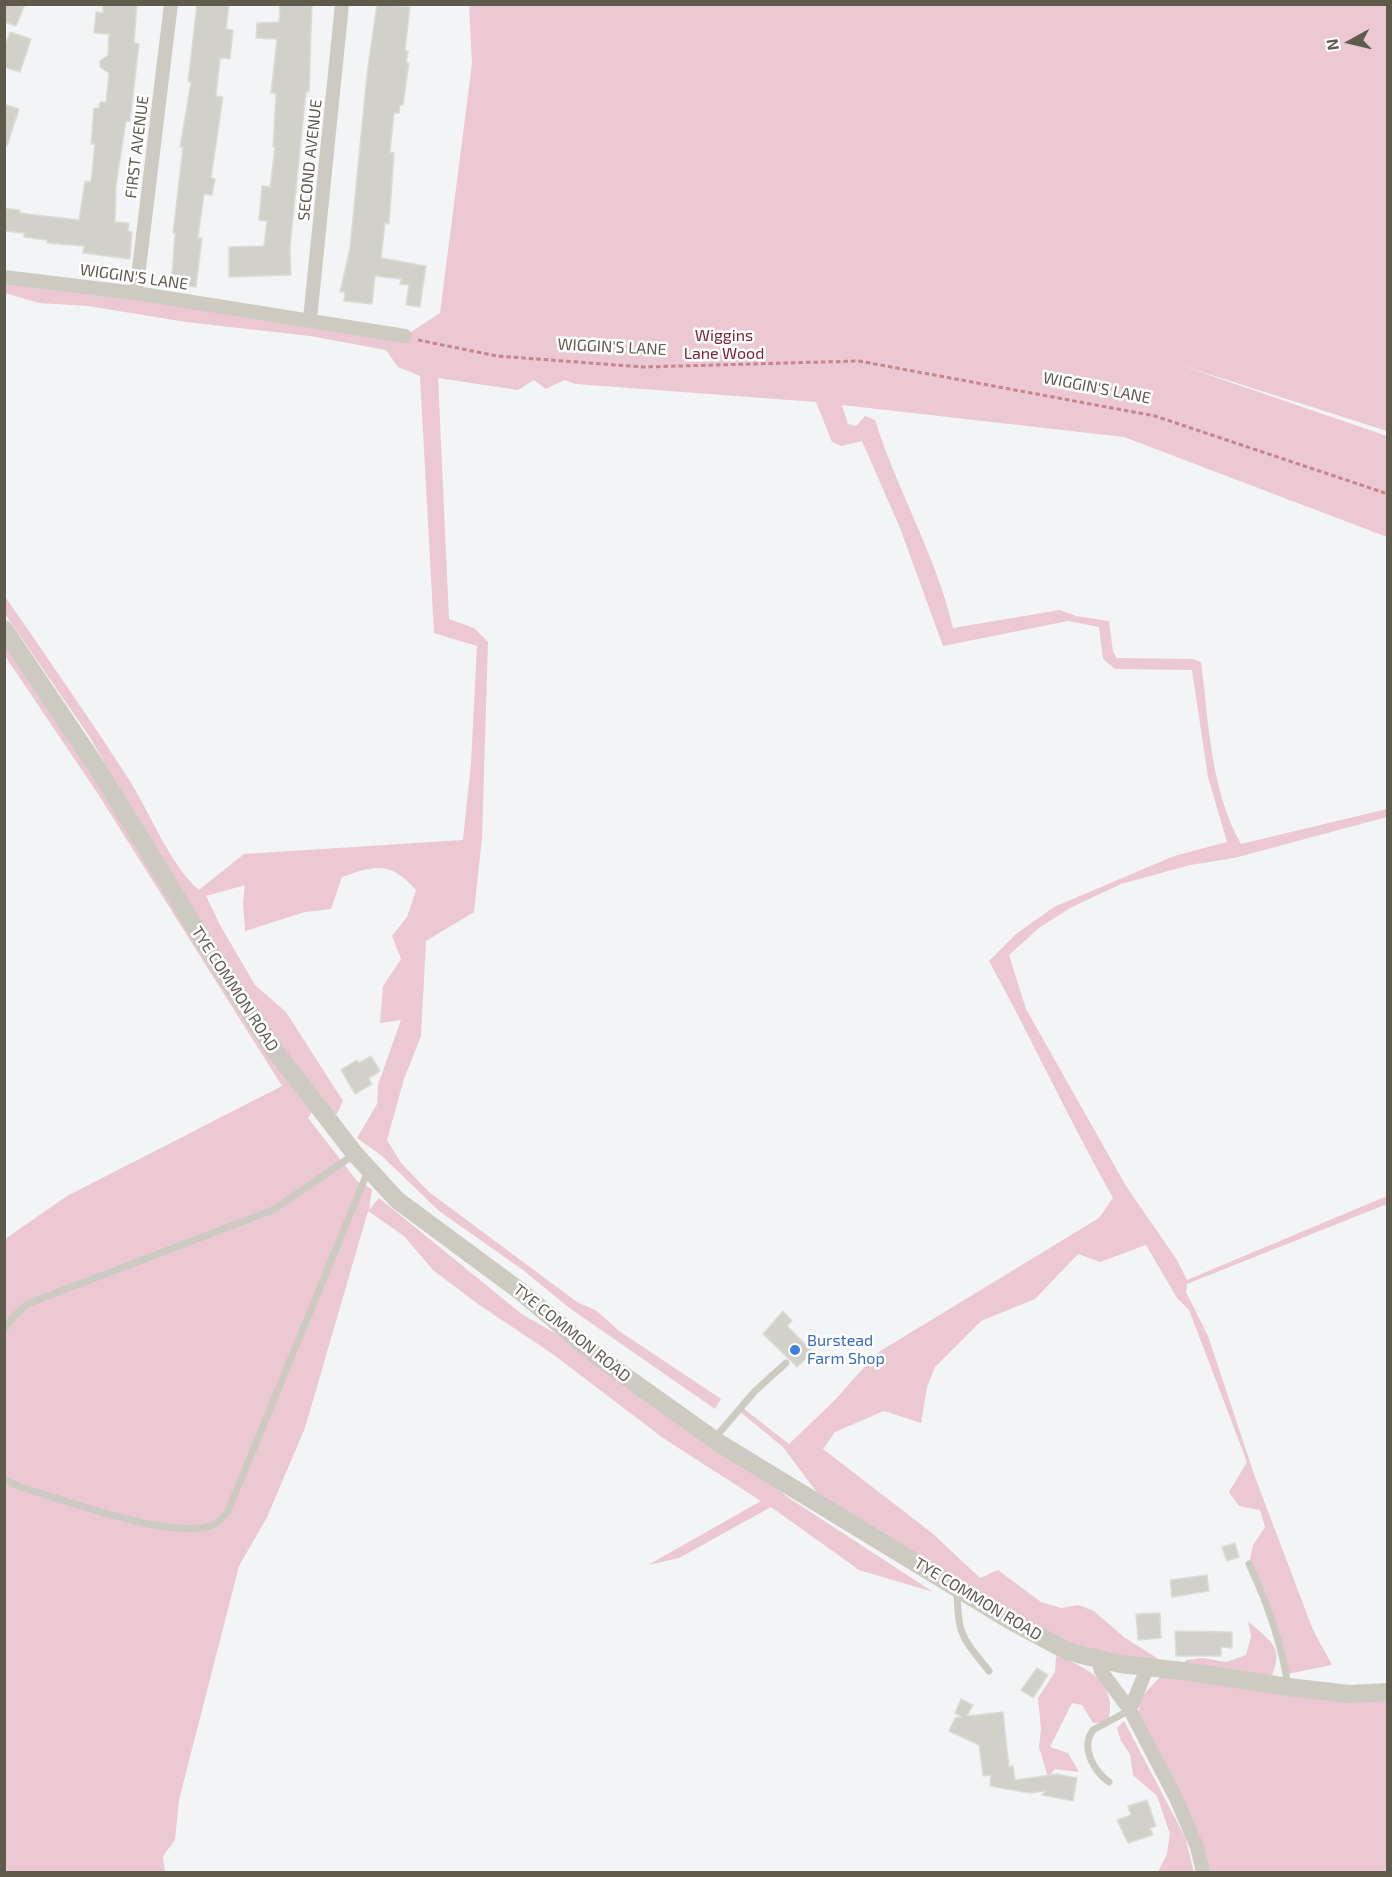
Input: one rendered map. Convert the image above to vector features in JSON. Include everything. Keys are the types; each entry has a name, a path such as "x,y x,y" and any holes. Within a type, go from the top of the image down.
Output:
{"street":[{"name":"FIRST AVENUE","path":"136,293 171,4"},
{"name":"SECOND AVENUE","path":"310,319 342,4"},
{"name":"WIGGIN'S LANE","path":"4,277 136,293 405,336"},
{"name":"TYE COMMON ROAD","path":"4,629 98,769 212,955 275,1051 355,1154 397,1200 519,1291 601,1359 714,1439 957,1588 1069,1652 1098,1660 1289,1687 1349,1694 1388,1692"},
{"path":"1098,1660 1101,1671 1130,1710 1176,1798 1197,1847 1203,1872"},
{"path":"1130,1710 1148,1666"}],"lane":[{"path":"4,1330 13,1317 27,1305 273,1210 355,1154"},
{"path":"4,1479 20,1487 158,1527 195,1530 217,1524 228,1511 368,1169"},
{"path":"714,1439 755,1391 786,1363"},
{"path":"1249,1564 1266,1600 1282,1647 1289,1687"},
{"path":"957,1588 958,1620 962,1638 989,1671"},
{"path":"1109,1782 1100,1775 1090,1757 1090,1735 1093,1730 1130,1710"}],"path":[{"name":"WIGGIN'S LANE","path":"405,336 438,346 497,356 643,367 859,361 1155,416 1388,494"}],"green space":[{"name":"Wiggins Lane Wood","path":"469,5 1387,5 1387,431 1177,364 1387,436 1387,537 1124,437 842,405 848,424 856,426 865,416 875,420 937,576 953,628 1060,610 1076,616 1109,621 1113,652 1117,658 1192,659 1201,662 1212,755 1217,778 1231,823 1241,844 1387,809 1387,817 1234,858 1190,865 1121,884 1070,908 1039,928 1009,955 1026,1009 1126,1186 1177,1260 1187,1280 1387,1196 1387,1204 1187,1284 1186,1292 1208,1336 1255,1477 1313,1630 1332,1665 1287,1674 1249,1564 1253,1545 1265,1527 1260,1510 1239,1506 1229,1492 1247,1462 1189,1310 1177,1298 1146,1245 1100,1262 1078,1254 1035,1299 981,1321 935,1367 927,1387 921,1423 884,1411 835,1432 823,1449 932,1533 980,1578 998,1570 1041,1602 1061,1608 1078,1605 1094,1611 1125,1638 1157,1658 1148,1666 1069,1652 821,1498 783,1447 739,1411 743,1408 789,1444 833,1402 877,1353 1099,1218 1113,1198 989,961 1016,934 1054,907 1174,856 1227,842 1208,777 1192,670 1115,669 1103,659 1099,627 1068,621 943,646 900,528 862,441 842,446 832,442 816,402 576,384 564,380 546,389 534,380 518,390 438,378 449,619 474,628 488,642 482,838 474,912 426,941 421,1036 404,1079 387,1140 401,1163 429,1192 577,1302 597,1311 619,1331 721,1399 715,1409 568,1307 523,1270 439,1211 382,1156 357,1138 377,1104 378,1085 401,1020 380,1023 383,986 401,959 392,936 407,917 416,890 390,870 374,868 364,870 342,877 331,909 305,912 245,931 243,902 245,885 206,896 255,985 286,1012 343,1101 332,1124 316,1105 308,1118 357,1181 372,1189 369,1210 379,1198 523,1315 601,1359 719,1443 789,1498 933,1592 859,1570 771,1507 679,1558 648,1565 761,1501 663,1438 554,1355 478,1304 433,1270 404,1236 368,1211 305,1428 267,1517 239,1566 179,1800 175,1840 163,1856 165,1872 5,1872 5,1239 67,1196 282,1086 98,794 5,656 5,627 173,877 89,736 5,614 4,595 128,778 179,867 199,890 244,854 463,840 471,763 477,646 434,633 420,376 398,367 386,350 310,336 186,322 88,306 39,303 5,293 5,277 405,336 440,313 472,64"},
{"path":"1248,1621 1272,1644 1277,1657 1276,1665 1272,1675 1235,1678 1387,1692 1387,1872 1203,1872 1138,1722 1140,1698 1161,1676 1183,1671 1186,1660 1203,1658 1226,1662 1246,1655 1251,1637"},
{"path":"1056,1656 1079,1665 1098,1678 1109,1697 1110,1708 1108,1722 1093,1723 1082,1705 1072,1703 1050,1747 1068,1753 1079,1772 1055,1769 1048,1777 1039,1747 1041,1729 1038,1698 1055,1672"},
{"path":"1124,1721 1185,1837 1194,1872 1158,1872 1167,1854 1170,1834 1157,1796 1133,1775 1130,1754 1121,1741 1117,1728"}],"building":[{"path":"4,4 25,4 16,26 4,22"},
{"path":"103,4 137,4 134,43 139,44 130,122 126,121 116,186 115,222 129,223 128,231 132,232 130,259 83,253 84,246 47,243 47,240 24,237 24,233 4,231 4,208 20,210 20,213 79,220 85,181 91,182 95,144 91,144 94,108 99,108 100,102 106,102 109,73 100,67 100,61 108,55 109,34 94,33 96,12 103,13"},
{"path":"197,4 229,4 226,29 233,30 230,59 221,58 220,60 216,96 223,97 211,178 215,179 212,195 204,194 198,238 202,238 196,287 178,285 179,278 172,277 175,233 173,233 183,147 180,147 191,82 188,82"},
{"path":"280,4 312,4 309,92 306,92 290,246 291,275 229,277 229,247 264,246 267,221 259,220 262,186 270,187 275,147 273,147 276,94 271,93 277,39 256,38 257,23 279,22"},
{"path":"377,4 410,7 405,50 408,51 406,63 409,63 403,105 400,105 399,113 394,113 390,152 394,153 389,224 385,223 381,258 426,266 420,307 406,305 409,285 400,284 401,279 375,276 372,304 344,301 345,292 340,292 350,248 367,74"},
{"path":"10,32 31,39 20,72 4,67 4,48"},
{"path":"4,104 19,109 7,146 4,146"},
{"path":"371,1056 380,1071 369,1078 372,1084 355,1094 341,1070 357,1060 359,1063"},
{"path":"783,1311 792,1321 787,1326 813,1352 797,1367 763,1334"},
{"path":"1235,1543 1239,1557 1227,1561 1222,1547"},
{"path":"1207,1575 1209,1591 1172,1597 1170,1580"},
{"path":"1160,1613 1161,1638 1138,1640 1136,1614"},
{"path":"1175,1631 1232,1632 1232,1648 1221,1647 1221,1656 1176,1656"},
{"path":"1037,1668 1048,1675 1033,1698 1021,1690"},
{"path":"961,1699 973,1705 967,1716 1003,1712 1009,1767 1013,1766 1015,1780 1057,1774 1077,1778 1073,1801 1042,1795 1046,1791 1029,1793 990,1786 991,1775 983,1776 979,1745 949,1731 955,1718 962,1717 955,1713"},
{"path":"1147,1800 1156,1826 1150,1828 1153,1835 1128,1843 1117,1820 1131,1815 1128,1806"}],"place":[{"name":"Burstead Farm Shop","path":"795,1350"}]}
